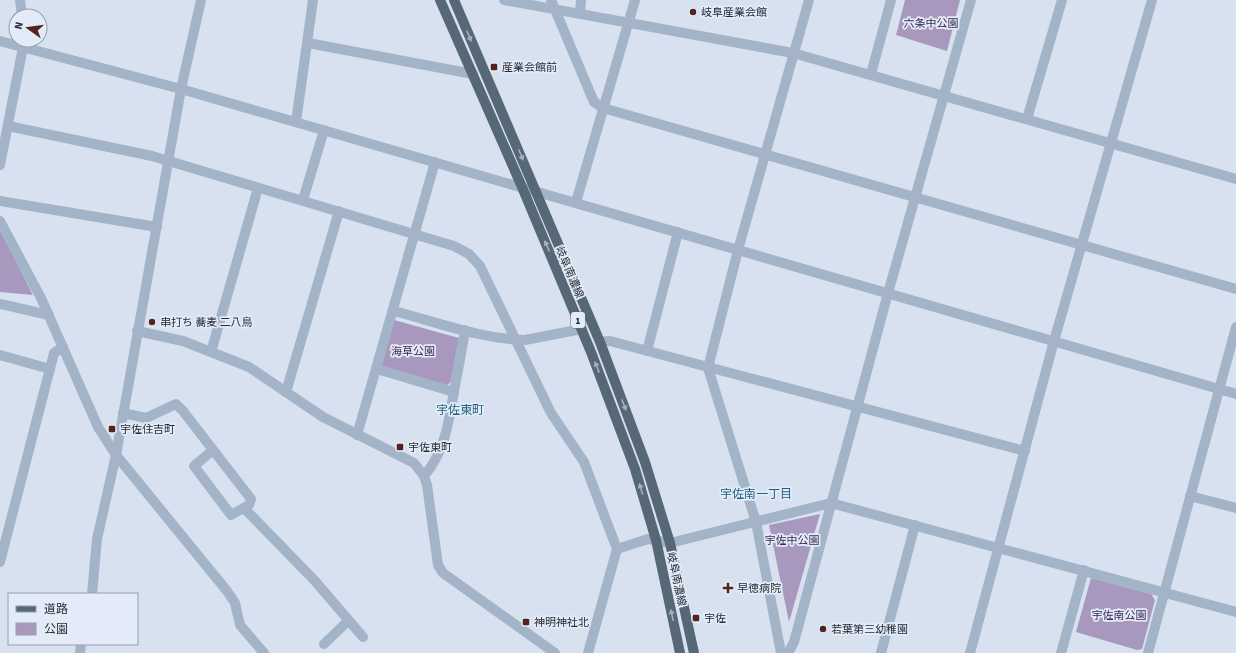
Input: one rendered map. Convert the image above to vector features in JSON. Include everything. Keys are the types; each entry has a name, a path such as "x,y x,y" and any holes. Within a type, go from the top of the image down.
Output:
{"main road":[{"name":"岐阜南濃線","path":"440,0 582,329 635,469 656,540 680,653"},
{"name":"岐阜南濃線","path":"454,0 600,342 645,462 670,543 694,653"}],"street":[{"path":"92,593 97,540 116,456 181,89 202,0"},
{"path":"296,122 313,0"},
{"path":"504,0 552,4 580,14 793,53 1236,179"},
{"path":"580,14 581,0"},
{"path":"576,202 635,0"},
{"path":"781,653 756,522 708,368 738,250 809,0"},
{"path":"871,74 891,0"},
{"path":"788,653 794,642 888,293 971,0"},
{"path":"1028,119 1062,0"},
{"path":"970,653 1081,244 1152,0"},
{"path":"552,4 594,102 603,108 1236,289"},
{"path":"308,43 473,74"},
{"path":"0,165 23,48"},
{"path":"38,48 576,202 1236,394"},
{"path":"8,126 152,156 414,233 454,246 469,254 480,266 551,413 584,462 617,549 588,653"},
{"path":"303,200 324,130"},
{"path":"357,435 394,311 414,233 435,162"},
{"path":"211,352 258,188"},
{"path":"0,201 157,227"},
{"path":"286,392 339,211"},
{"path":"0,220 44,304 98,427 116,456 168,522 227,591 235,603 240,625 264,653"},
{"path":"647,351 678,232"},
{"path":"0,304 34,312 51,320"},
{"path":"394,311 465,330 524,340 582,329"},
{"path":"1148,653 1218,389 1236,327"},
{"path":"424,476 431,467 445,439 465,330"},
{"path":"137,331 183,341 249,367 323,417 414,463 424,476 427,485 438,565 443,573 555,653"},
{"path":"600,342 610,341 1025,451"},
{"path":"0,562 54,353 63,348"},
{"path":"0,355 50,369"},
{"path":"376,369 454,392"},
{"path":"124,413 146,418 176,404 213,450 251,499 249,504 231,515 194,466 213,450"},
{"path":"1190,496 1236,508"},
{"path":"617,549 648,538 670,543 831,503 1164,591 1236,612"},
{"path":"244,508 315,581 348,621 363,636"},
{"path":"881,653 915,525"},
{"path":"1061,653 1084,570"},
{"path":"324,644 348,621"}],"green space":[{"name":"六条中公園","path":"905,0 960,0 947,51 896,35"},
{"path":"0,229 33,295 0,292"},
{"name":"海草公園","path":"394,320 459,338 451,381 447,386 381,368"},
{"name":"宇佐中公園","path":"820,514 789,622 769,525"},
{"name":"宇佐南公園","path":"1091,578 1151,594 1155,600 1142,649 1137,650 1076,632"}],"place":[{"name":"岐阜産業会館","path":"693,12"},
{"name":"産業会館前","path":"494,67"},
{"name":"串打ち 蕎麦 二八鳥","path":"152,322"},
{"name":"宇佐住吉町","path":"112,429"},
{"name":"宇佐東町","path":"400,447"},
{"name":"早徳病院","path":"728,588"},
{"name":"宇佐","path":"696,618"},
{"name":"神明神社北","path":"526,622"},
{"name":"若葉第三幼稚園","path":"823,629"}],"district":[{"name":"宇佐東町","path":"460,410"},
{"name":"宇佐南一丁目","path":"756,494"}]}
